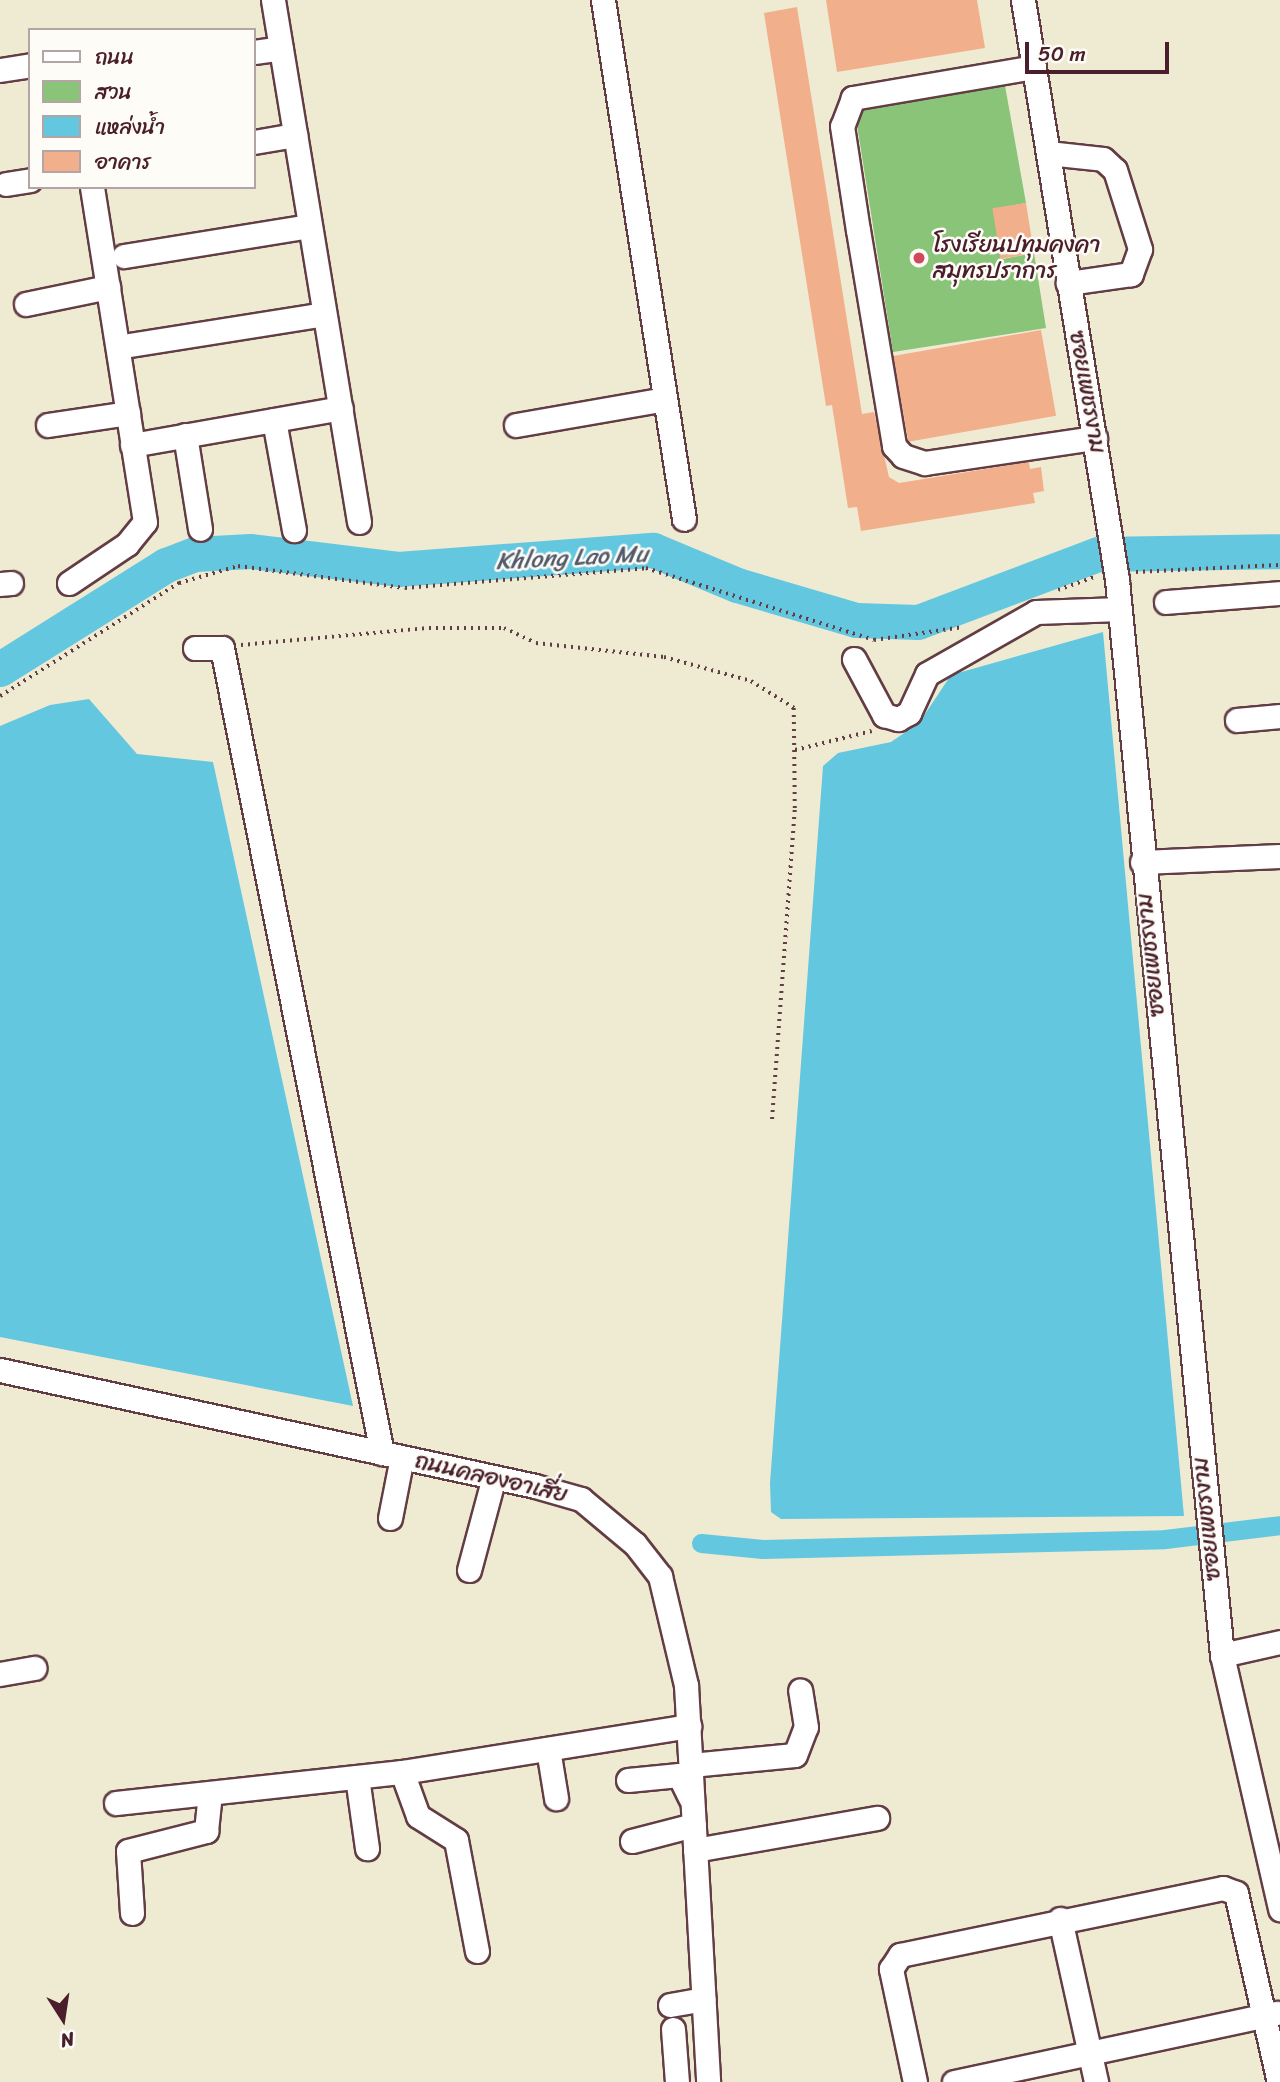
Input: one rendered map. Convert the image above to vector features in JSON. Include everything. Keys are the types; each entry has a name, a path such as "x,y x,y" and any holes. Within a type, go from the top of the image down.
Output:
{"street":[{"path":"273,0 359,522"},
{"path":"603,0 684,519"},
{"name":"ซอยเพชรงาม","path":"1023,0 1068,283 1119,575 1142,862 1222,1655 1280,1909"},
{"path":"256,52 281,48"},
{"path":"0,70 28,65"},
{"path":"1034,67 853,98 842,126 858,230 894,446 903,456 925,463 1095,438"},
{"path":"256,142 295,135"},
{"path":"1048,153 1103,159 1115,170 1140,249 1131,274 1068,283"},
{"path":"6,184 28,180"},
{"path":"68,583 140,533 145,504 132,445 92,189"},
{"path":"124,256 310,226"},
{"path":"26,304 108,287"},
{"path":"129,345 324,314"},
{"path":"516,425 665,399"},
{"path":"132,445 341,408"},
{"path":"48,425 128,413"},
{"path":"274,420 294,530"},
{"path":"186,435 200,529"},
{"path":"1166,602 1280,593"},
{"path":"854,659 884,715 895,718 909,713 927,674 948,658 1036,612 1120,609"},
{"path":"195,648 222,648 392,1455 390,1518"},
{"path":"1237,720 1280,716"},
{"path":"1142,862 1280,856"},
{"name":"ถนนคลองอาเสี่ย","path":"0,1370 495,1477 581,1499 635,1544 660,1576 676,1628 689,1726 708,2082"},
{"path":"469,1570 495,1477"},
{"path":"1222,1655 1280,1642"},
{"path":"0,1674 34,1668"},
{"path":"691,1765 795,1755 806,1727 800,1690"},
{"path":"117,1804 402,1772 689,1726"},
{"path":"548,1749 556,1798"},
{"path":"402,1772 418,1816 456,1840 477,1951"},
{"path":"628,1780 679,1775 693,1796"},
{"path":"357,1777 367,1848"},
{"path":"132,1913 128,1851 206,1831 210,1793"},
{"path":"695,1850 877,1818"},
{"path":"632,1841 694,1825"},
{"path":"670,2005 703,2000 697,1885"},
{"path":"915,2082 892,1960 1060,1919 1230,1889 1272,2014 1279,2082"},
{"path":"1060,1919 1096,2082"},
{"path":"954,2082 1272,2014"},
{"path":"673,2029 677,2082"}],"path":[{"path":"1044,597 1119,575 1280,565"},
{"path":"0,696 179,583 238,566 405,588 646,568 874,640 968,626"},
{"path":"222,648 313,636 504,628 536,643 664,657 751,681 794,708 794,751 772,1122"},
{"path":"794,751 875,731 895,718"}],"green space":[{"path":"1004,80 1026,203 993,209 1003,259 1034,253 1046,328 893,352 854,106"}],"water":[{"path":"1103,632 1184,1516 781,1519 771,1512 770,1483 823,766 838,753 891,742 919,723 951,675"},
{"path":"89,699 137,754 213,762 353,1406 0,1337 0,726 50,705"}],"building":[{"path":"826,0 977,0 985,48 837,72"},
{"path":"797,7 862,414 874,412 889,477 899,483 1029,462 1030,469 1041,467 1044,491 1033,493 1035,503 861,531 857,507 848,508 832,405 826,406 764,13"},
{"path":"1026,203 1034,253 1000,259 992,208"},
{"path":"1041,330 1056,416 908,442 893,356"}],"waterway":[{"name":"Khlong Lao Mu","path":"0,669 166,565 195,554 250,551 398,569 653,550 737,585 856,620 918,622 1098,554 1280,551"},
{"path":"701,1543 763,1549 1165,1539 1280,1525"}],"place":[{"name":"โรงเรียนปทุมคงคา สมุทรปราการ","path":"919,258"}]}
